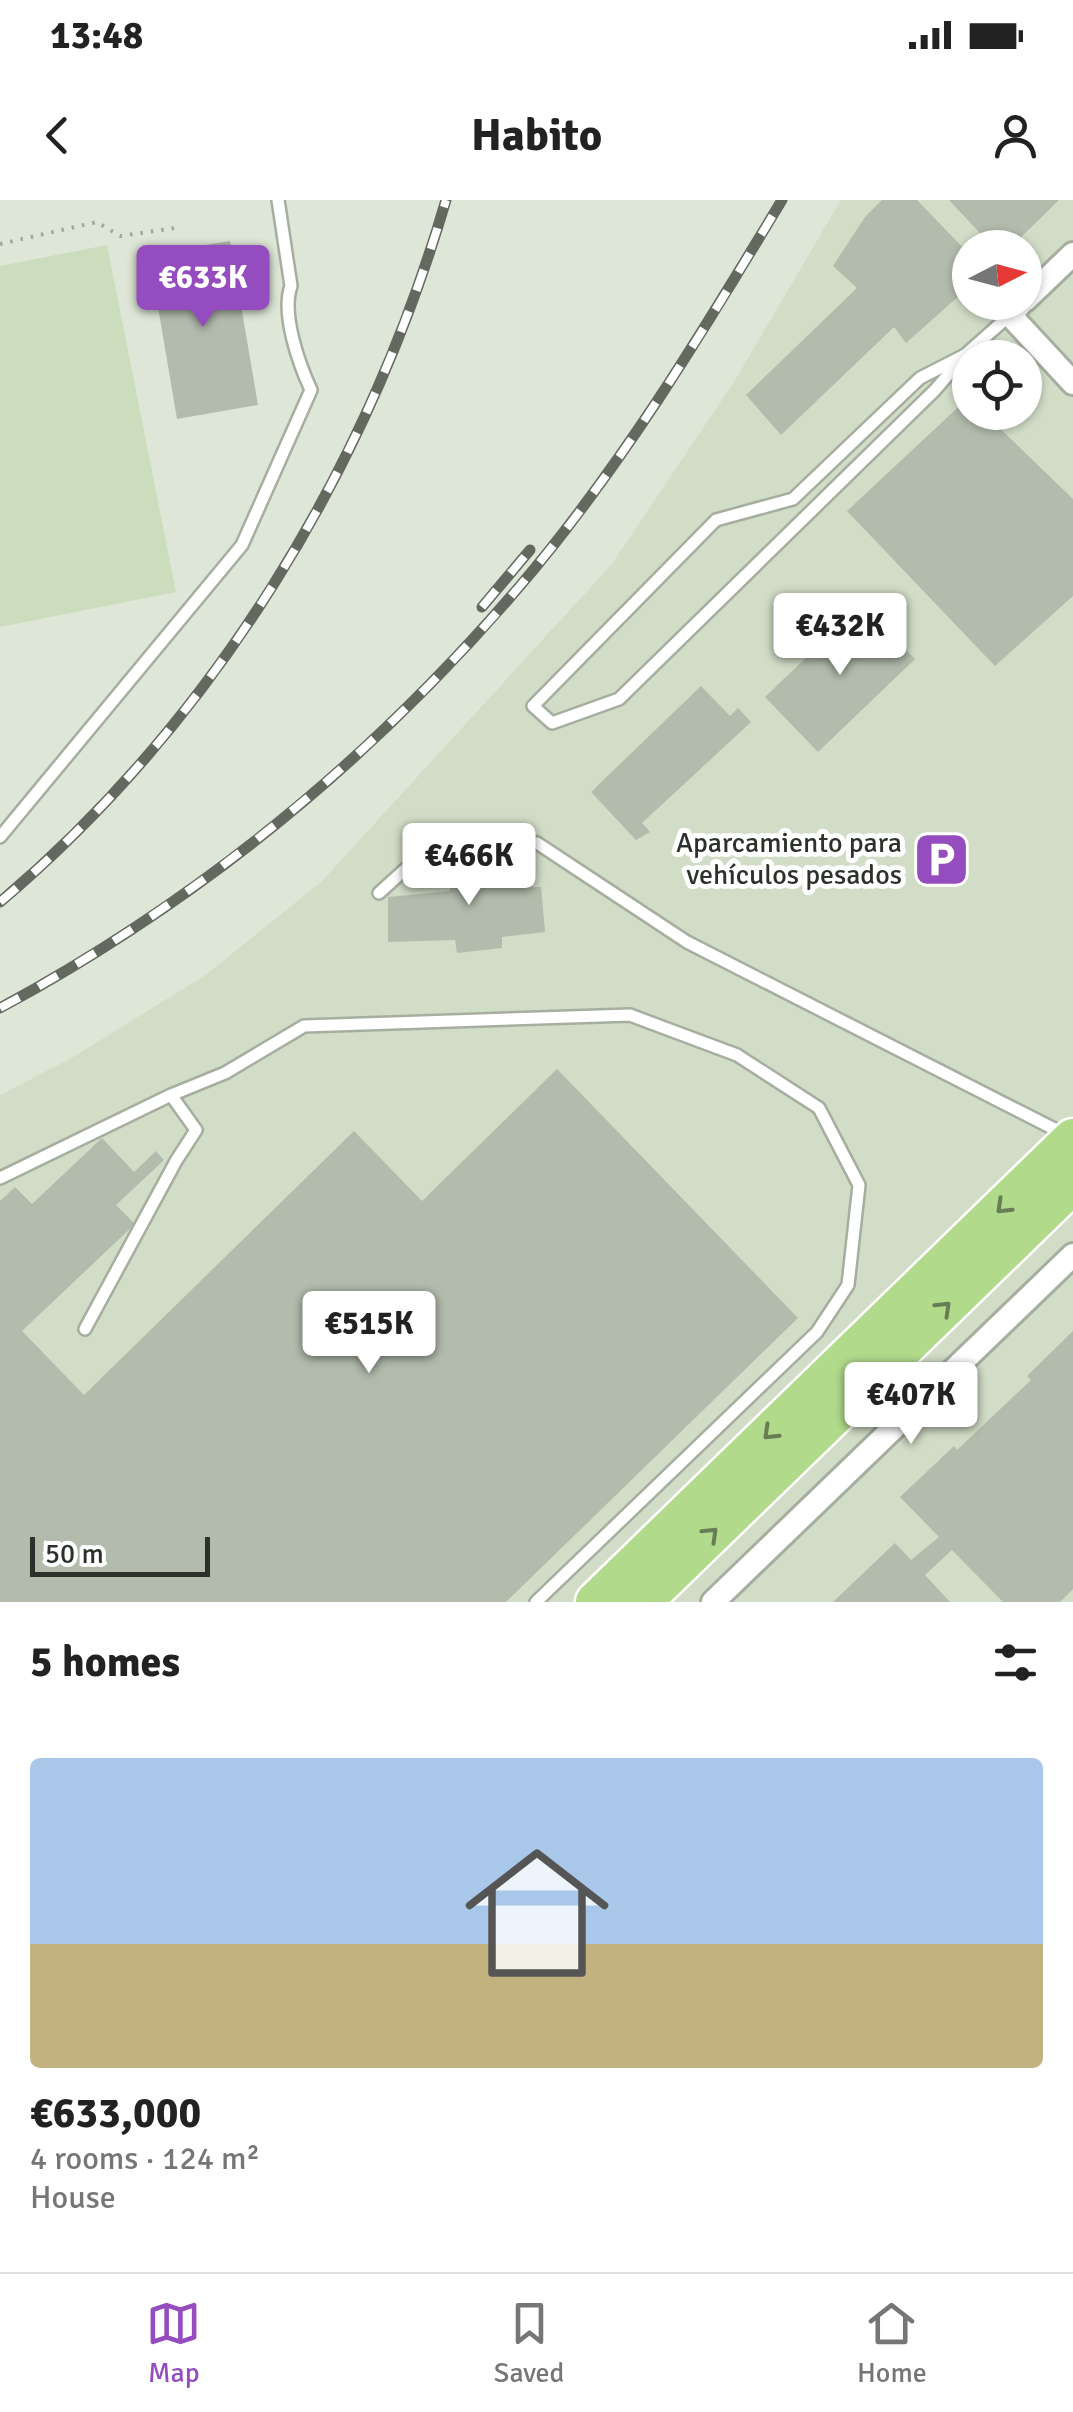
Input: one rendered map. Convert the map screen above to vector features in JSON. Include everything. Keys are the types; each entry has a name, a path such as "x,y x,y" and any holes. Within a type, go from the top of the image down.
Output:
{"highway":[{"path":"596,1602 1073,1139"},
{"path":"641,1602 1073,1183"}],"street":[{"path":"1042,284 1073,254"},
{"path":"1029,320 1073,383"},
{"path":"713,1602 1073,1254"}],"lane":[{"path":"0,837 242,545 311,390 300,366 286,300 291,286 278,200"},
{"path":"982,340 1004,320"},
{"path":"965,355 620,698 552,724 533,706 716,520 793,499 920,378 965,355"},
{"path":"379,893 442,836 537,843 687,942 1073,1139"},
{"path":"0,1178 225,1073 304,1026 630,1015 736,1055 819,1108 859,1185 848,1285 817,1332 536,1602"},
{"path":"84,1328 196,1130 171,1095"}],"path":[{"path":"0,244 97,222 120,236 175,228"}],"shaded area":[{"path":"841,200 1073,200 1073,1602 0,1602 0,1095 70,1059 207,974 322,881 611,565 734,382"},
{"path":"107,245 176,592 0,627 0,266"}],"building":[{"path":"882,200 917,200 952,236 952,302 906,343 894,327 781,435 746,395 857,288 833,266 865,217"},
{"path":"949,200 1059,200 1028,230 977,230"},
{"path":"230,241 258,405 177,419 149,254"},
{"path":"952,413 952,430 1002,430 1073,499 1073,596 995,666 847,511"},
{"path":"861,605 915,659 818,752 765,697"},
{"path":"701,686 730,716 738,708 751,722 642,823 650,832 636,840 591,792"},
{"path":"503,853 506,888 541,887 545,932 502,937 502,948 457,953 455,940 388,942 388,897 450,891 449,856"},
{"path":"557,1069 798,1318 506,1602 0,1602 0,1201 15,1187 32,1204 102,1138 134,1172 156,1151 164,1160 116,1205 135,1224 22,1331 84,1395 354,1131 422,1201"},
{"path":"1073,1331 1073,1589 1060,1602 1003,1602 952,1550 925,1575 950,1602 833,1602 895,1543 911,1560 939,1537 900,1497 1031,1380 1027,1376"}],"railway":[{"path":"0,902 78,831 149,753 215,671 274,584 327,492 373,398 413,300 446,200"},
{"path":"0,1008 73,966 213,873 343,767 463,650 556,542 626,448 782,200"},
{"path":"482,607 530,550"}],"place":[{"name":"Aparcamiento para vehículos pesados","path":"941,859"}]}
